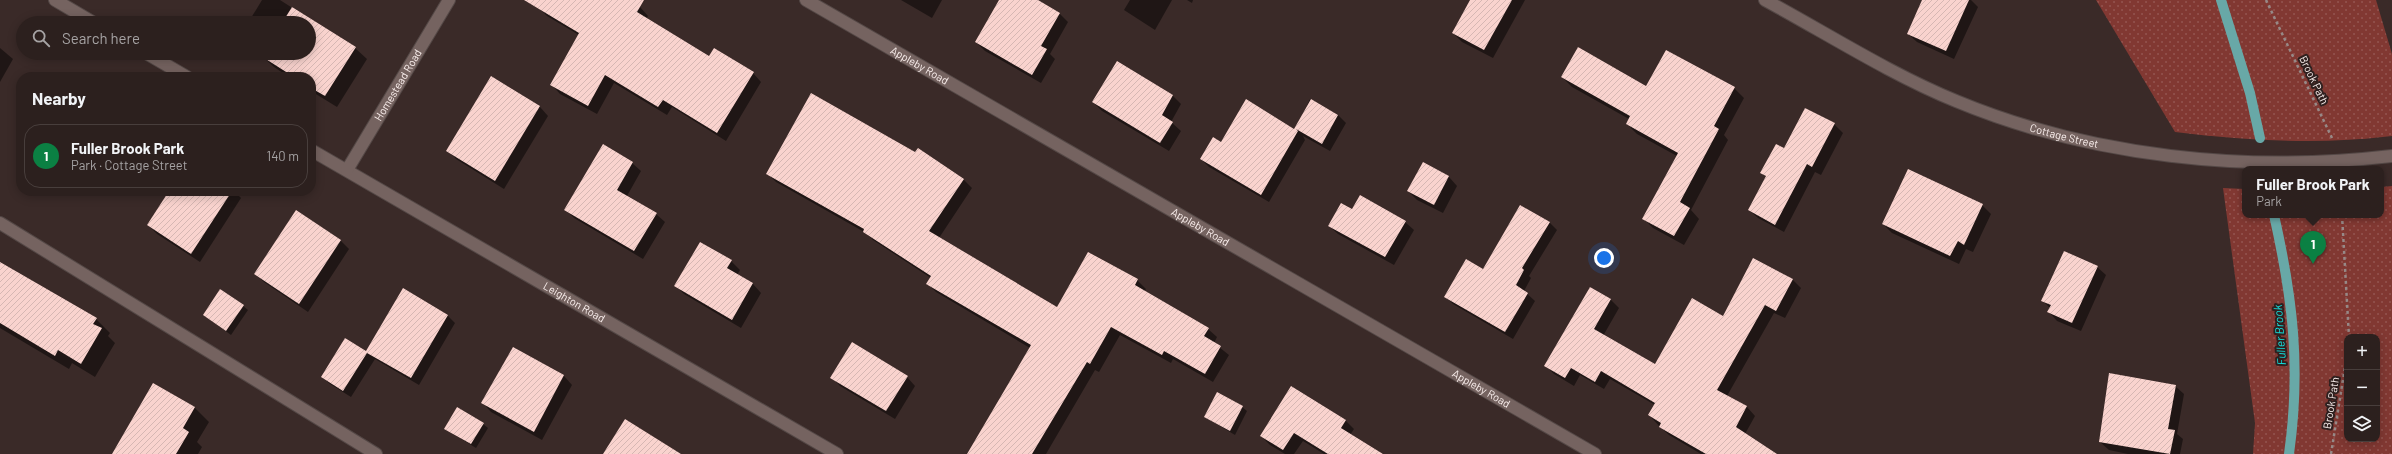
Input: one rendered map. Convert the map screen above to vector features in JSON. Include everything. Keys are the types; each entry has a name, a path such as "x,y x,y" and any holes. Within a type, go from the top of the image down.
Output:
{"street":[{"path":"55,0 82,16"},
{"name":"Homestead Road","path":"347,170 448,0"},
{"name":"Appleby Road","path":"806,0 1595,454"},
{"name":"Cottage Street","path":"1765,0 1914,82 1983,112 2030,128 2072,139 2166,155 2259,161 2339,160 2392,156"},
{"path":"158,60 178,72"},
{"name":"Leighton Road","path":"316,153 837,454"},
{"path":"0,223 376,454"}],"path":[{"name":"Brook Path","path":"2266,0 2330,131 2339,160"},
{"path":"2342,218 2349,334"},
{"name":"Brook Path","path":"2331,454 2345,370"}],"shaded area":[{"path":"2096,0 2376,0 2392,54 2392,136 2365,139 2284,141 2229,138 2175,132"},
{"path":"2392,186 2392,454 2253,454 2255,423 2223,188 2242,189 2242,218 2384,218 2384,187"}],"building":[{"path":"524,0 644,0 637,12 709,56 714,48 754,72 717,133 663,100 658,107 605,75 588,106 550,85 579,33"},
{"path":"999,0 1038,0 1060,13 1041,46 1047,49 1032,75 975,42"},
{"path":"1470,0 1512,0 1484,50 1452,33"},
{"path":"1922,0 1969,0 1946,51 1907,34"},
{"path":"292,7 306,16 286,16"},
{"path":"316,22 356,47 325,96 316,91 316,72 286,72 267,60 316,60"},
{"path":"1578,47 1646,86 1666,50 1735,87 1714,126 1719,129 1680,202 1690,208 1674,236 1642,219 1678,153 1626,124 1630,116 1561,77"},
{"path":"1117,61 1173,95 1162,115 1173,122 1160,143 1092,102"},
{"path":"491,76 540,106 495,181 446,151"},
{"path":"811,93 915,152 918,148 964,179 929,231 1057,307 1088,252 1138,279 1135,285 1209,328 1204,336 1221,346 1205,374 1164,351 1162,355 1111,327 1090,364 1087,362 1032,454 967,454 1031,345 926,284 931,276 863,232 864,229 766,174"},
{"path":"1246,99 1294,129 1311,99 1338,115 1322,144 1296,129 1298,131 1261,195 1200,159 1213,137 1221,142"},
{"path":"1805,108 1835,123 1812,167 1807,164 1775,225 1748,210 1766,176 1760,173 1776,144 1784,148"},
{"path":"603,144 633,162 617,190 657,213 634,251 564,210"},
{"path":"1423,162 1449,176 1434,205 1407,191"},
{"path":"1908,169 1983,204 1964,245 1958,241 1950,256 1882,224"},
{"path":"1360,195 1406,221 1385,257 1328,226 1341,203 1352,209"},
{"path":"166,196 229,196 191,254 147,225"},
{"path":"1520,205 1550,222 1522,268 1524,270 1516,285 1528,293 1505,332 1444,297 1466,259 1483,269"},
{"path":"296,210 341,240 299,304 254,274"},
{"path":"700,242 732,260 727,268 753,283 732,320 674,286"},
{"path":"2064,251 2098,266 2072,323 2047,312 2051,305 2041,301"},
{"path":"1753,258 1793,279 1776,311 1765,305 1717,390 1747,406 1736,427 1777,454 1706,454 1659,427 1661,423 1648,415 1655,403 1601,371 1595,382 1571,368 1565,378 1544,366 1590,287 1611,299 1594,329 1655,364 1692,298 1723,316"},
{"path":"0,262 97,318 93,324 102,328 81,364 58,350 55,356 0,323"},
{"path":"403,288 448,315 411,378 367,353 343,391 321,377 345,338 366,351"},
{"path":"220,289 244,305 226,331 203,315"},
{"path":"852,342 908,376 886,411 830,378"},
{"path":"513,347 564,375 534,432 481,403"},
{"path":"2109,373 2176,385 2168,429 2175,430 2170,454 2099,442"},
{"path":"153,383 195,407 183,428 189,432 176,454 112,454"},
{"path":"1291,386 1346,420 1341,428 1383,454 1328,454 1294,433 1283,450 1260,436"},
{"path":"1217,392 1243,406 1230,431 1204,417"},
{"path":"457,407 484,423 471,444 444,429"},
{"path":"625,419 681,454 603,454"}],"waterway":[{"name":"Fuller Brook","path":"2221,0 2250,93 2260,138"},
{"name":"Fuller Brook","path":"2275,218 2286,276 2295,363 2293,422 2289,454"}],"place":[{"name":"Fuller Brook Park","path":"2313,264"}]}
